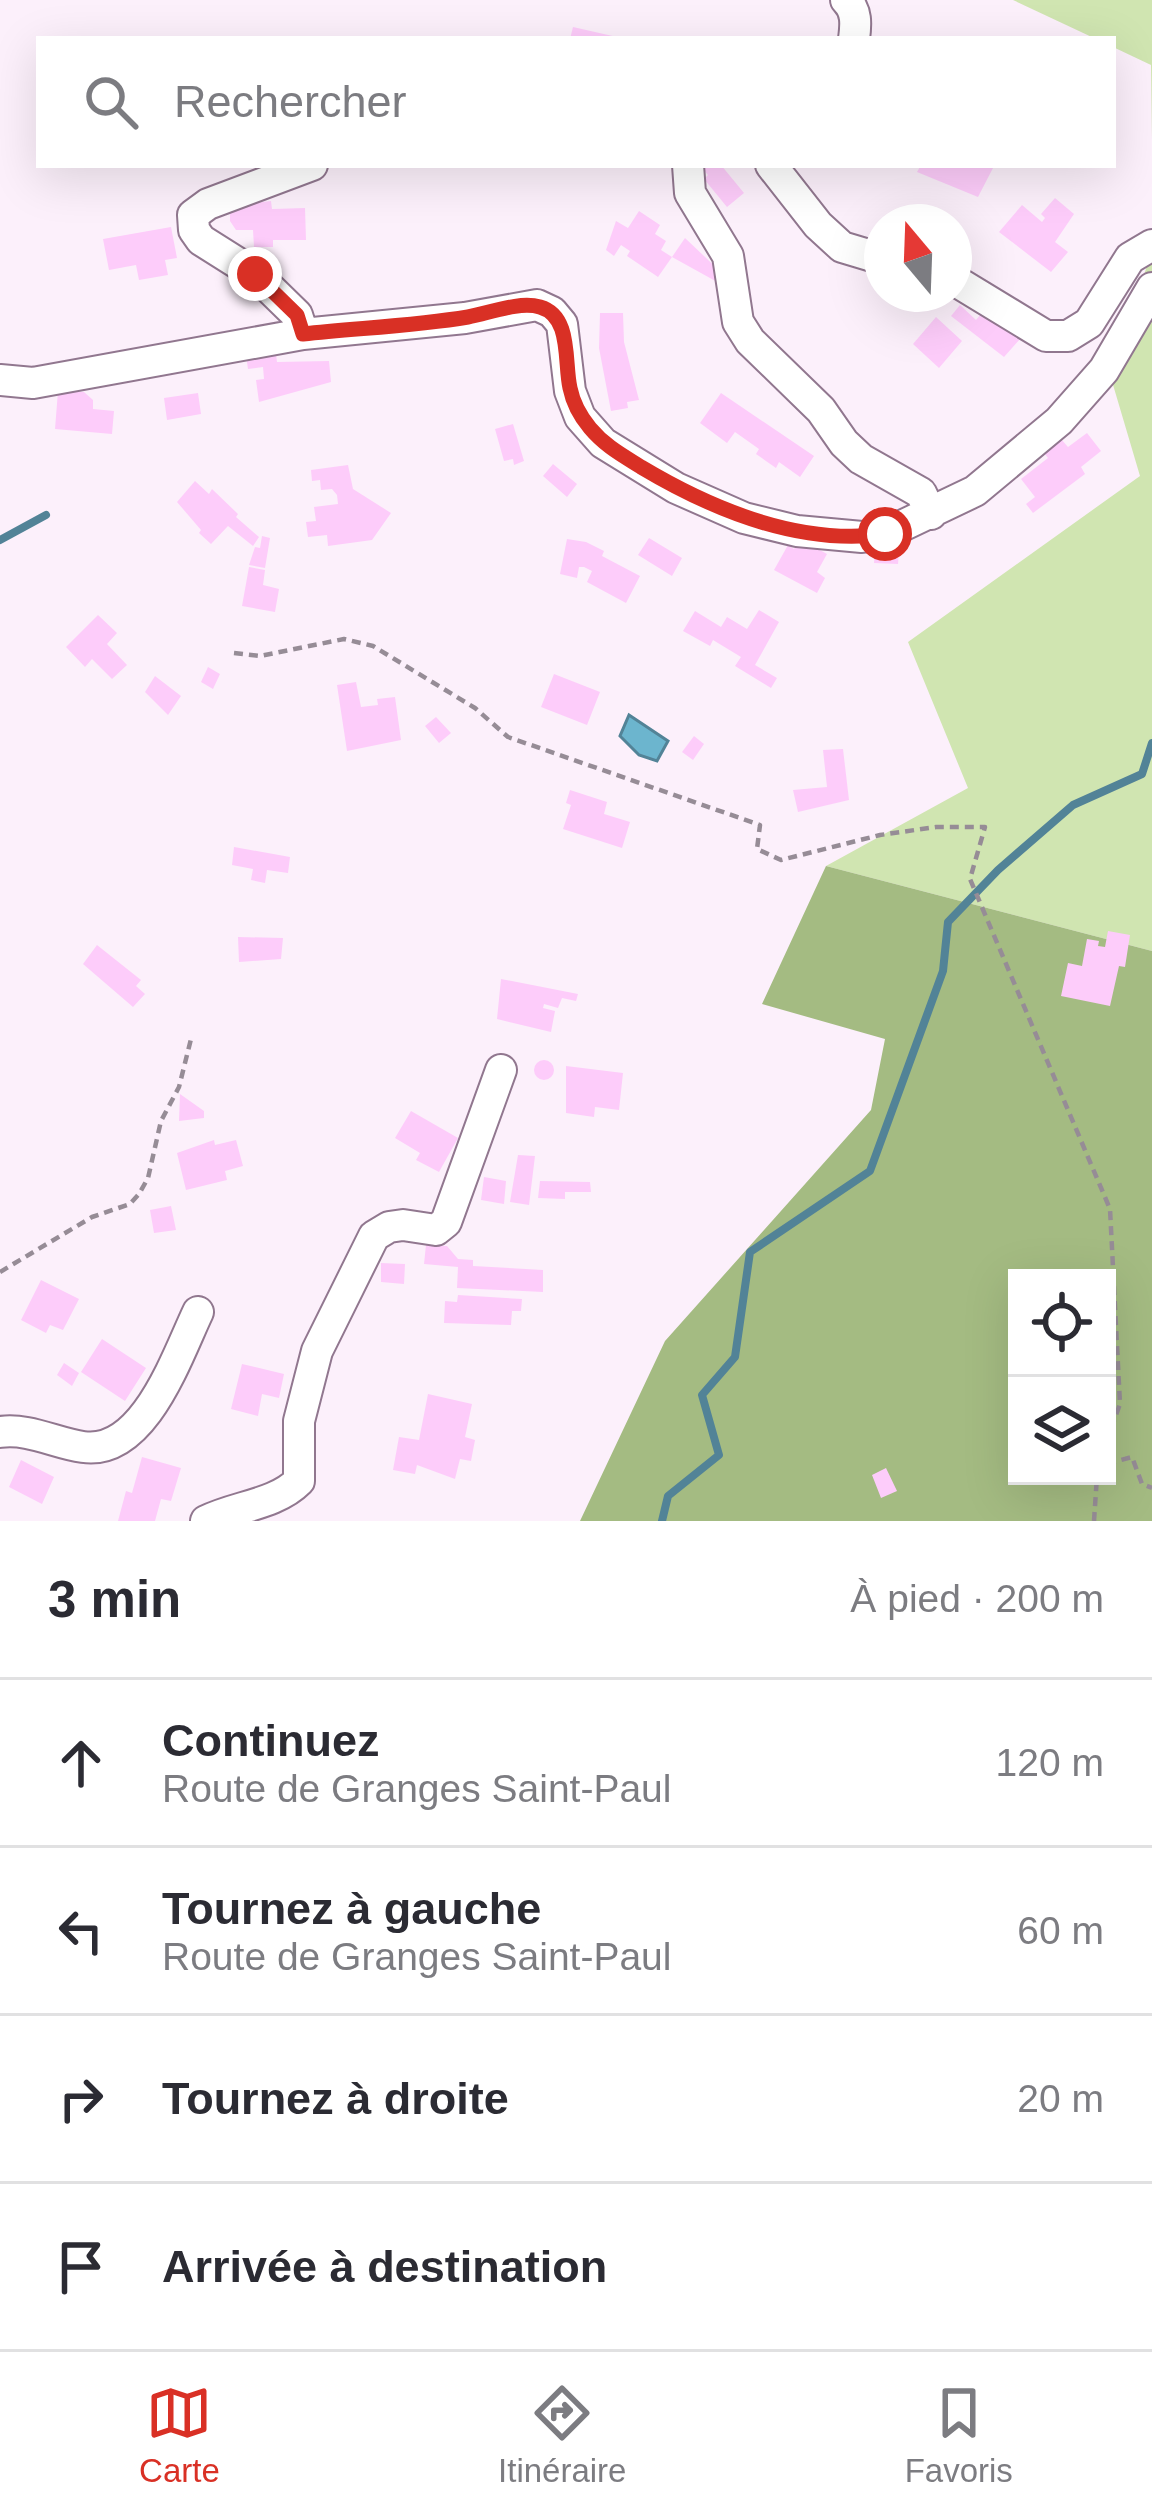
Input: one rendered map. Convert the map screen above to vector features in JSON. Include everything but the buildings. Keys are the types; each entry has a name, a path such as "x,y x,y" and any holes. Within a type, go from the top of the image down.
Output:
{"street":[{"path":"846,0 856,23 854,36"},
{"path":"303,334 297,315 255,274 201,240 194,230 193,215 208,204 304,168"},
{"path":"688,168 690,193 728,256 738,322 750,341 821,410 844,443 861,459 921,493 931,514"},
{"path":"773,168 818,225 842,247 864,254"},
{"path":"972,291 1046,336 1068,336 1089,323 1130,258 1152,245"},
{"path":"0,380 33,382 303,334 465,318 537,305 562,324 570,391 580,416 603,443 676,488 744,518 840,535 885,534 975,491 1059,421 1104,370 1152,288"},
{"path":"206,1521 278,1498 299,1481 299,1421 317,1351 374,1236 389,1227 436,1230 446,1222 501,1070"},
{"path":"0,1432 16,1430 84,1447 122,1440 164,1382 198,1312"}],"path":[{"path":"234,652 260,656 344,639 373,646 475,708 508,737 760,825 758,849 782,860 880,835 935,827 985,827 970,879 1110,1209 1120,1404 1116,1415"},
{"path":"0,1272 92,1216 130,1204 140,1194 161,1120 179,1088 191,1039"},
{"path":"1116,1461 1132,1457 1142,1484 1152,1488"},
{"path":"1094,1521 1096,1485"}],"green space":[{"path":"1013,0 1152,0 1152,139 1151,65 1116,48 1116,36 1090,36"},
{"path":"1152,250 1152,951 826,866 968,788 908,642 1140,476 1111,378"},
{"path":"826,866 1152,951 1152,1521 580,1521 665,1341 871,1110 885,1039 762,1004"}],"water":[{"path":"629,715 668,741 657,761 639,755 620,736"}],"waterway":[{"path":"0,540 46,515"},
{"path":"662,1521 668,1496 719,1455 702,1395 735,1357 750,1252 870,1171 943,971 948,922 998,870 1073,805 1142,774 1152,743"}],"route":[{"path":"255,274 297,315 303,334 465,318 537,305 562,324 570,391 580,416 603,443 676,488 744,518 797,530 862,537 885,534"}]}
